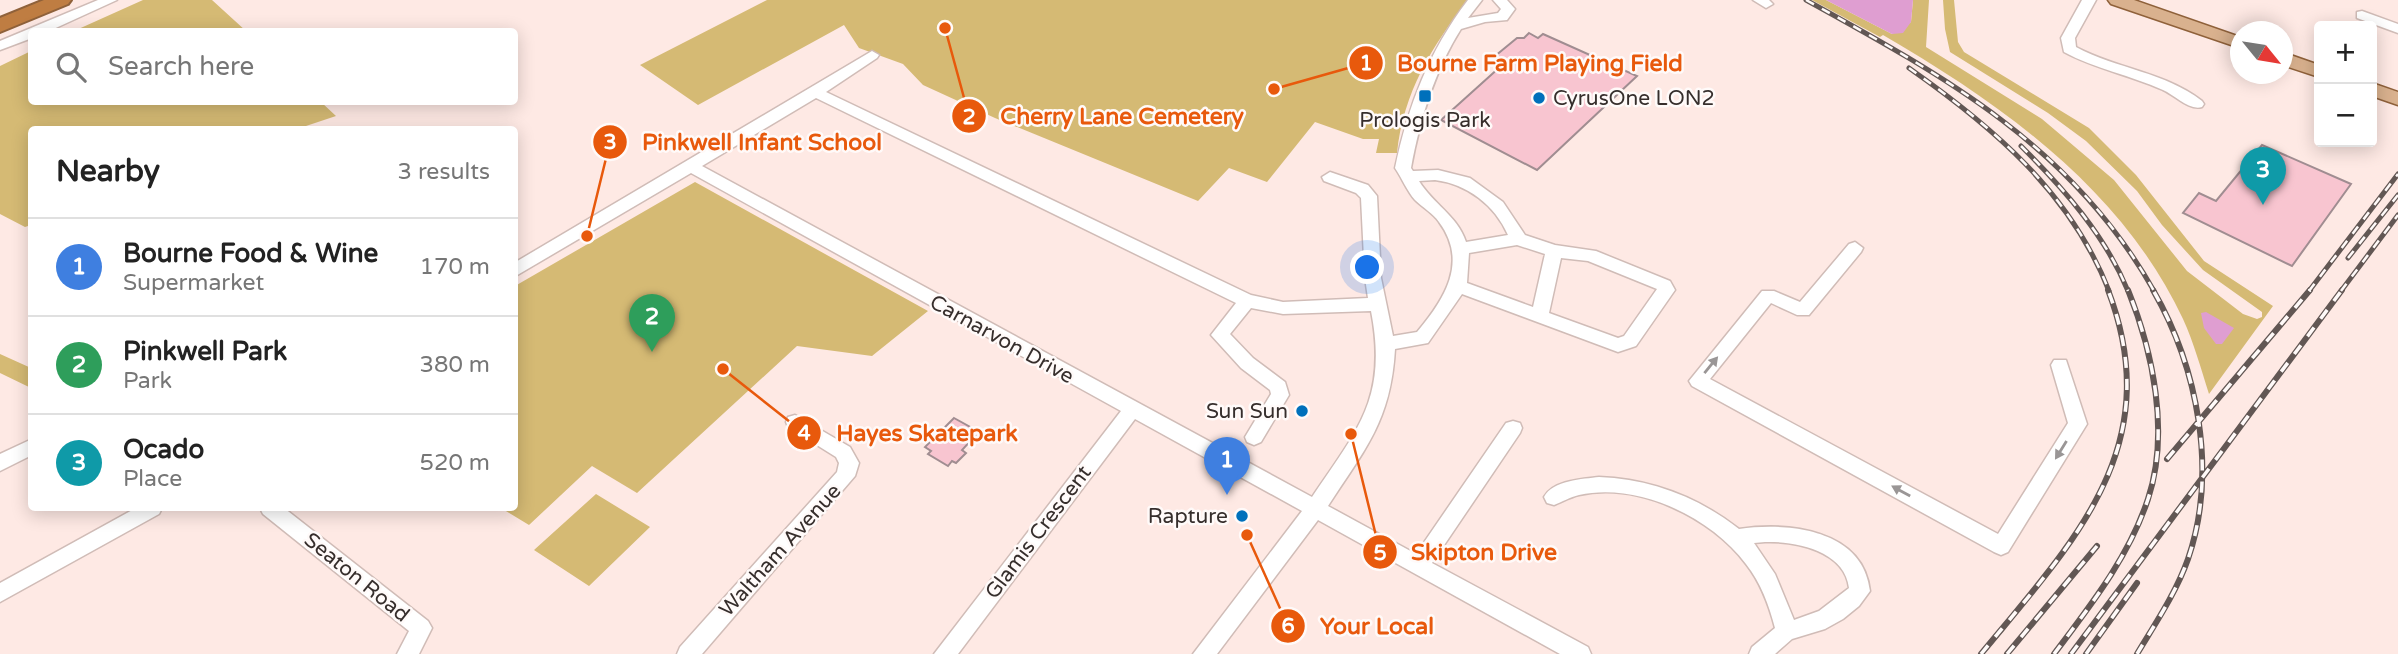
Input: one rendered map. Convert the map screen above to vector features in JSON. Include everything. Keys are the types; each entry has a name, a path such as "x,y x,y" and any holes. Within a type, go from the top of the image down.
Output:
{"highway":[{"path":"0,11 27,0"},
{"path":"0,26 61,0"}],"main road":[{"path":"2117,0 2230,39"},
{"path":"2155,0 2230,29"},
{"path":"2293,52 2314,59"},
{"path":"2293,62 2314,69"},
{"path":"2377,81 2398,89"},
{"path":"2377,91 2398,99"}],"street":[{"path":"43,28 110,0"},
{"path":"1457,26 1506,14 1508,9 1500,0"},
{"path":"2089,0 2068,38 2069,49 2086,58 2173,89 2190,97 2197,104"},
{"path":"1473,3 1474,12 1484,18"},
{"path":"1386,344 1422,338 1458,286 1464,268 1463,251 1454,230 1419,194 1403,168 1420,96 1434,61 1473,3"},
{"path":"2362,15 2398,29"},
{"path":"0,46 28,34"},
{"path":"518,269 815,92 872,55"},
{"path":"815,92 1247,301 1283,308 1377,304"},
{"name":"Carnarvon Drive","path":"690,166 1132,411 1580,654"},
{"path":"1410,177 1439,175 1474,186 1511,219 1517,239"},
{"path":"1204,654 1314,510 1365,434 1376,411 1384,377 1386,344 1373,278 1369,195 1362,189 1330,177"},
{"path":"1458,286 1618,345 1630,341 1666,290 1664,285 1652,279 1590,255 1554,251 1517,239 1463,251"},
{"path":"1855,248 1803,311 1768,295 1698,381 2001,546 2078,424 2060,365"},
{"path":"1540,316 1554,251"},
{"path":"1247,301 1220,335 1247,363 1279,387 1280,395 1254,437"},
{"name":"Glamis Crescent","path":"945,654 1132,411"},
{"name":"Waltham Avenue","path":"688,654 845,476 849,463 843,452 795,422"},
{"path":"1418,567 1513,428"},
{"path":"0,463 28,448"},
{"path":"1554,497 1579,487 1617,485 1646,490 1692,508 1736,538 1765,575 1780,604 1786,631"},
{"path":"0,593 147,511"},
{"name":"Seaton Road","path":"274,511 421,628 408,654"},
{"path":"1736,538 1768,533 1794,535 1835,551 1850,562 1858,575 1860,591 1846,607 1809,627 1786,631 1760,654"}],"shaded area":[{"path":"143,0 212,0 243,28 81,28"},
{"path":"767,0 1468,0 1421,71 1406,110 1397,153 1376,153 1379,139 1363,139 1315,122 1267,182 1229,168 1198,201 995,118 923,85 903,64 859,48 844,25 698,105 640,65"},
{"path":"1812,0 1826,0 1892,34 1911,22 1913,0 1929,0 1926,47 2042,119 2114,180 2187,271 2243,314 2257,319 2262,317 2262,312 2203,270 2162,225 2137,191 2086,141 2048,113 1950,52 1943,0 1954,0 1958,42 1964,52 2089,128 2136,175 2204,261 2273,306 2209,394 2187,328 2158,272 2093,190 2015,121 1972,91 1883,35 1880,37"},
{"path":"1826,0 1913,0 1911,22 1903,33 1892,34"},
{"path":"28,52 28,105 324,105 336,116 306,126 28,126 28,226 25,227 0,214 0,66"},
{"path":"695,182 928,311 872,356 797,346 637,493 592,466 529,525 506,511 518,511 518,284"},
{"path":"2206,312 2234,328 2222,344 2216,344 2204,328 2201,313"},
{"path":"0,354 28,367 28,387 0,373"},
{"path":"596,494 650,527 589,586 534,550"}],"building":[{"name":"CyrusOne LON2","path":"1529,33 1538,38 1543,34 1637,76 1537,170 1441,120 1501,66 1489,61 1517,38 1524,38"},
{"path":"2262,145 2351,184 2292,266 2183,213 2199,193 2216,201"},
{"path":"954,418 972,428 968,432 975,436 962,450 966,453 956,463 952,461 948,466 928,454 931,451 925,447"}],"railway":[{"path":"1806,0 1908,58 2002,120 2045,156 2085,196 2122,240 2154,291"},
{"path":"1909,68 1970,114 2026,165 2074,223 2109,291"},
{"path":"2021,146 2082,214 2108,251 2128,291"},
{"path":"2309,291 2398,174"},
{"path":"2348,258 2398,195"},
{"path":"2341,291 2398,215"},
{"path":"1981,654 2049,572 2078,531 2102,489 2119,444 2127,397 2124,346 2108,290"},
{"path":"2054,654 2119,561 2140,520 2154,474 2158,447 2156,393 2145,340 2128,290"},
{"path":"2153,290 2182,353 2199,421"},
{"path":"2199,421 2310,290"},
{"path":"2202,478 2342,290"},
{"path":"2167,459 2199,421"},
{"path":"2199,421 2202,478"},
{"path":"2071,654 2202,478"},
{"path":"2137,654 2178,584 2188,559 2197,526 2202,478"},
{"path":"2007,654 2097,546"},
{"path":"2086,654 2137,583"}],"place":[{"name":"Cherry Lane Cemetery","path":"945,28"},
{"name":"Bourne Farm Playing Field","path":"1274,89"},
{"name":"Prologis Park","path":"1425,96"},
{"name":"CyrusOne LON2","path":"1539,98"},
{"name":"Ocado","path":"2263,205"},
{"name":"Pinkwell Infant School","path":"587,236"},
{"name":"Pinkwell Park","path":"652,352"},
{"name":"Hayes Skatepark","path":"723,369"},
{"name":"Sun Sun","path":"1302,411"},
{"name":"Skipton Drive","path":"1351,434"},
{"name":"Bourne Food & Wine","path":"1227,495"},
{"name":"Rapture","path":"1242,516"},
{"name":"Your Local","path":"1247,535"}]}
